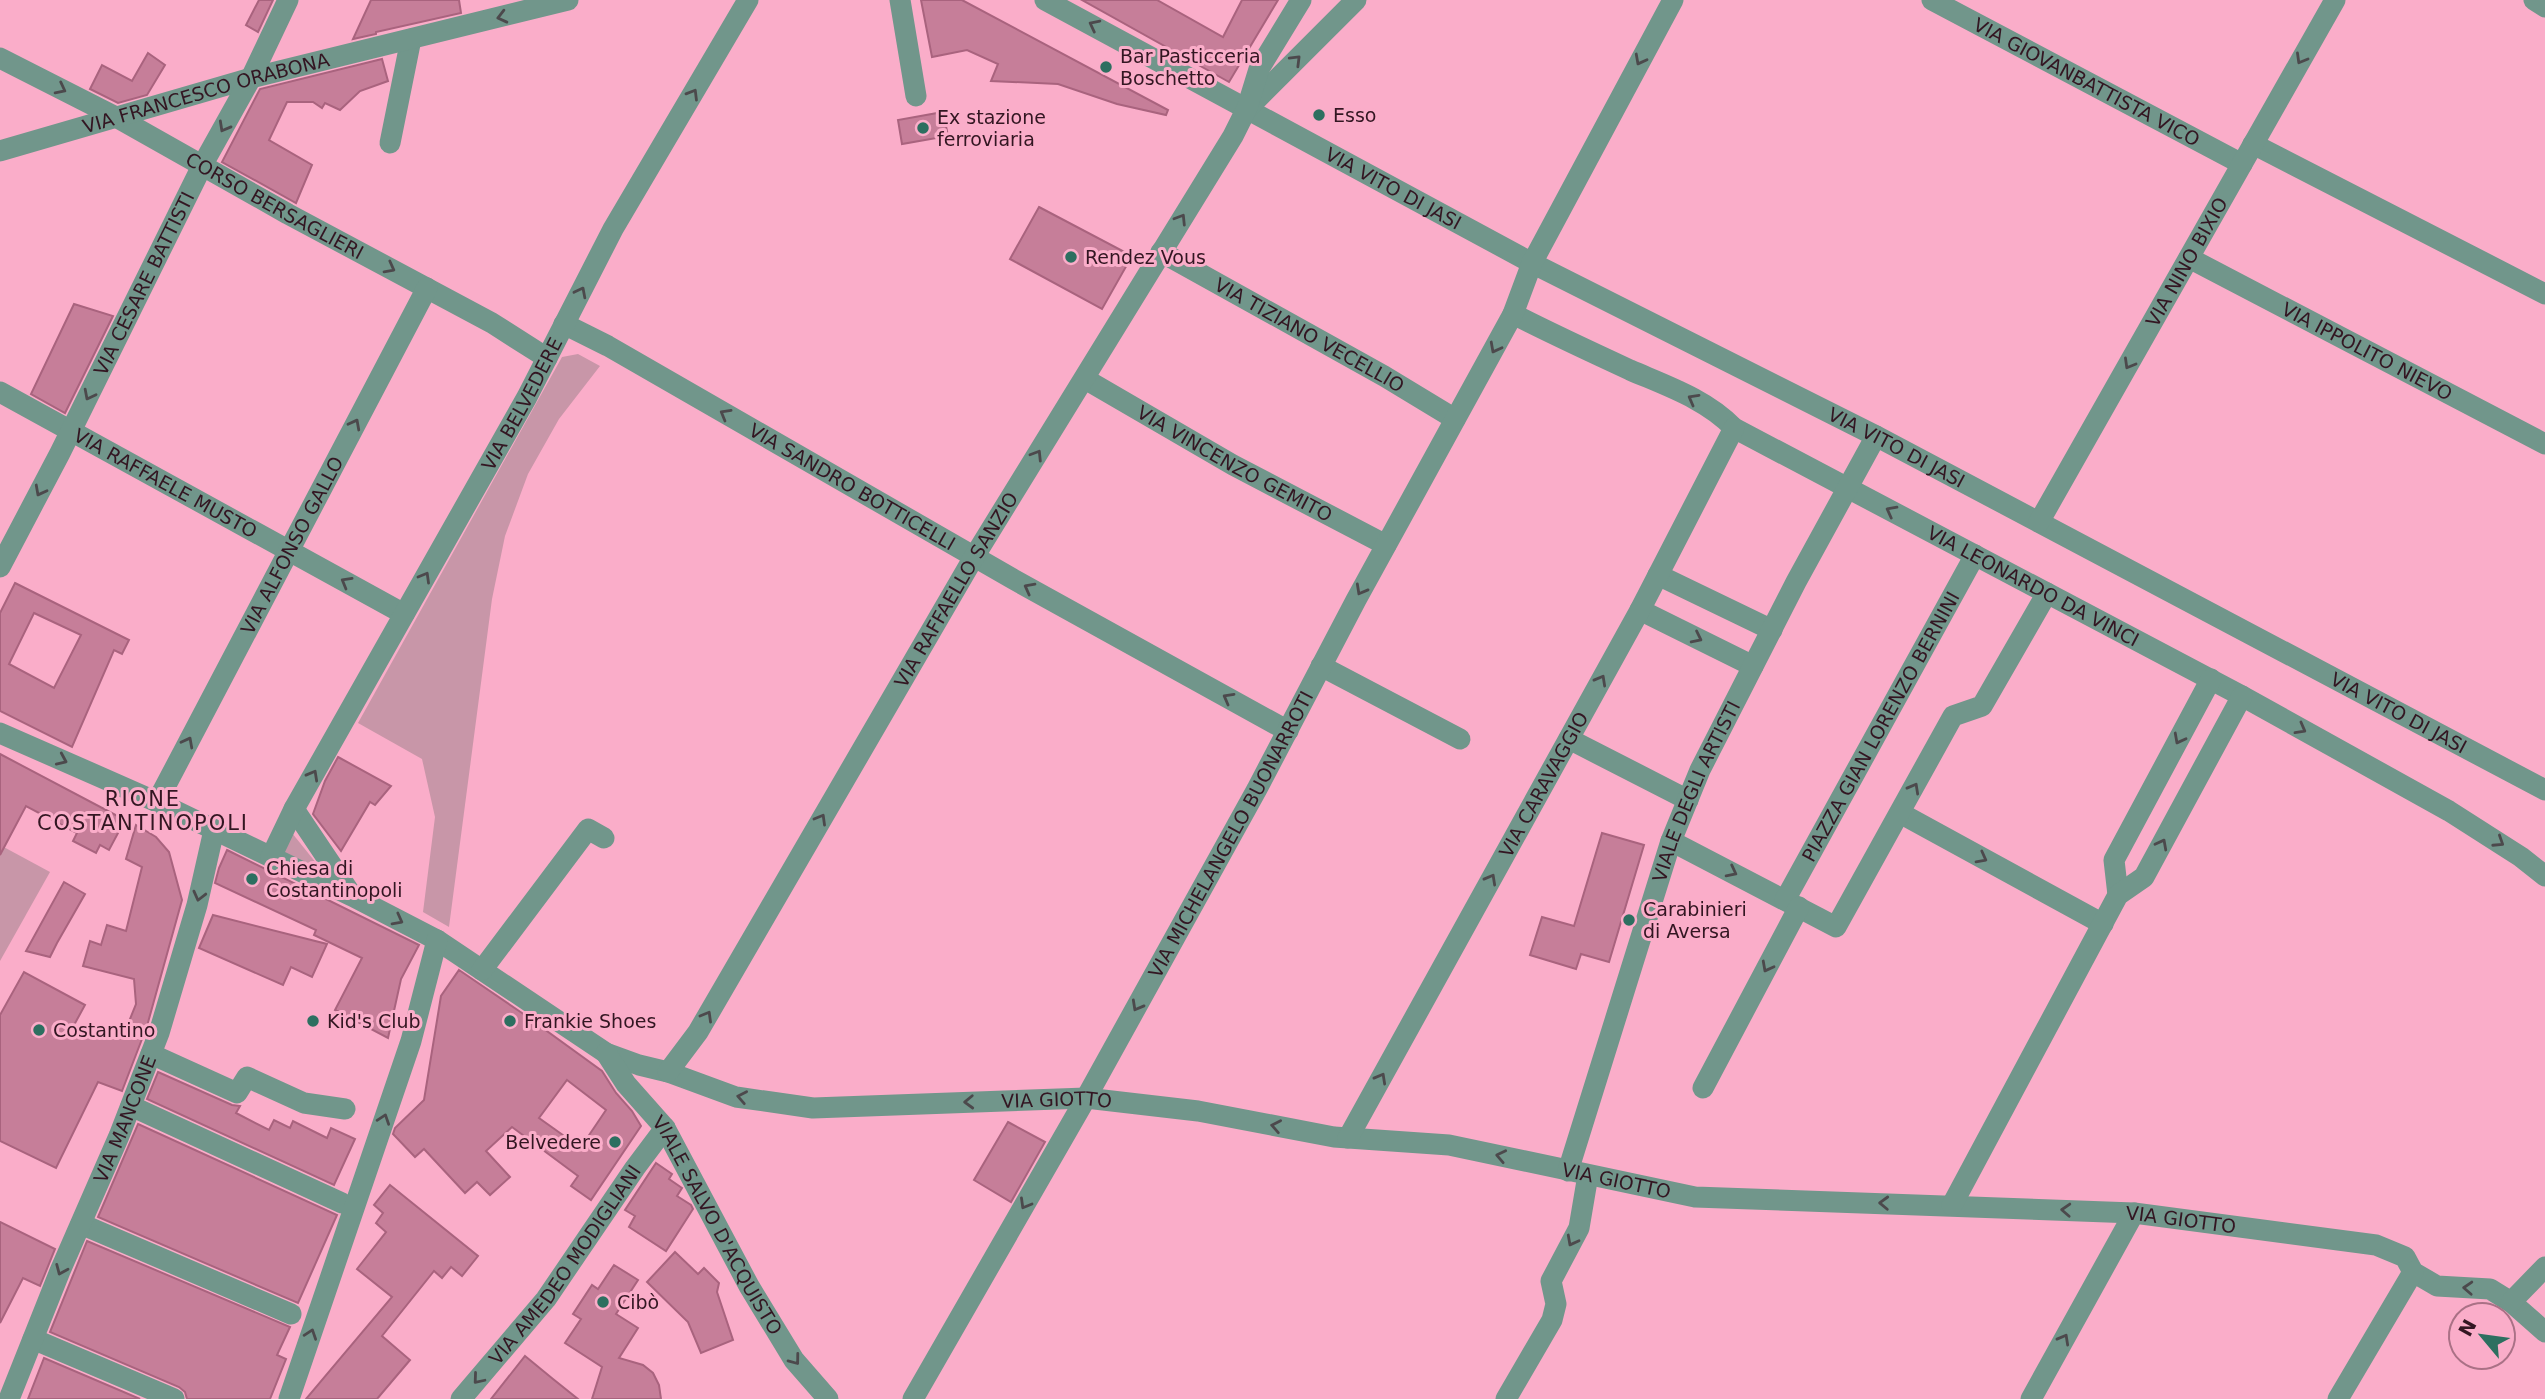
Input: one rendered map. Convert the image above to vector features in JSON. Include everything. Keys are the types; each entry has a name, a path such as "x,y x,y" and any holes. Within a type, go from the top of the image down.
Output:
{"street":[{"name":"VIA CESARE BATTISTI","path":"0,567 203,164 251,78 288,0"},
{"name":"VIA FRANCESCO ORABONA","path":"0,151 251,78 568,0"},
{"name":"VIA BELVEDERE","path":"271,858 294,809 547,358 614,229 748,0"},
{"path":"900,0 916,96"},
{"name":"VIA VITO DI JASI","path":"1045,0 1532,263 1876,436 2545,790"},
{"path":"1247,108 1356,0"},
{"name":"VIA MICHELANGELO BUONARROTI","path":"913,1399 1086,1098 1288,731 1513,314 1532,263 1672,0"},
{"name":"VIA GIOVANBATTISTA VICO","path":"1932,0 2242,164"},
{"name":"VIA NINO BIXIO","path":"2039,522 2335,0"},
{"path":"2535,0 2545,7"},
{"path":"1247,108 1259,69 1297,6 1320,36"},
{"path":"390,142 411,39"},
{"name":"CORSO BERSAGLIERI","path":"0,58 203,164 288,214 492,323 547,358"},
{"name":"VIA RAFFAELLO SANZIO","path":"668,1072 698,1032 974,557 1233,136 1247,108"},
{"path":"2253,144 2545,294"},
{"name":"VIA TIZIANO VECELLIO","path":"1161,252 1374,370 1455,419"},
{"name":"VIA IPPOLITO NIEVO","path":"2189,258 2545,444"},
{"name":"VIA ALFONSO GALLO","path":"157,802 427,288"},
{"name":"VIA LEONARDO DA VINCI","path":"1513,314 1560,338 1693,397 1734,428 2242,695 2449,811 2521,857 2545,876"},
{"name":"VIA SANDRO BOTTICELLI","path":"565,324 608,346 974,557 1288,731"},
{"name":"VIA VINCENZO GEMITO","path":"1085,379 1233,465 1386,545"},
{"name":"VIA RAFFAELE MUSTO","path":"0,392 404,614"},
{"name":"VIA CARAVAGGIO","path":"1348,1138 1640,610 1734,428"},
{"name":"VIALE DEGLI ARTISTI","path":"1506,1399 1552,1320 1556,1304 1550,1281 1579,1228 1578,1173 1671,841 1700,769 1876,436"},
{"name":"PIAZZA GIAN LORENZO BERNINI","path":"1703,1088 1792,903 1975,555"},
{"path":"1658,575 1772,630"},
{"path":"1671,841 1836,927 1953,716 1982,706 2047,593"},
{"path":"1640,610 1754,666"},
{"path":"1321,666 1461,739"},
{"path":"2119,895 2114,860 2211,679"},
{"path":"1952,1205 2103,923 2119,895 2144,877 2242,695"},
{"path":"0,733 157,802 437,940 606,1053"},
{"path":"1569,738 1688,800"},
{"path":"294,809 352,896"},
{"path":"1900,813 2103,923"},
{"path":"482,970 588,829 604,838"},
{"name":"VIA MANCONE","path":"8,1399 151,1054 197,905 214,830"},
{"path":"289,1399 411,1041 437,940"},
{"name":"VIA GIOTTO","path":"606,1053 736,1097 813,1108 1086,1098 1198,1111 1348,1138 1449,1145 1695,1197 2134,1213 2376,1245 2405,1257 2413,1272 2437,1286 2490,1289 2509,1301"},
{"name":"VIALE SALVO D'ACQUISTO","path":"606,1053 626,1084 665,1128 749,1286 794,1360 828,1399"},
{"path":"151,1054 236,1093 247,1077 303,1103 345,1109"},
{"path":"131,1105 342,1203"},
{"name":"VIA AMEDEO MODIGLIANI","path":"461,1399 547,1299 665,1128"},
{"path":"2031,1399 2134,1213"},
{"path":"81,1224 291,1314"},
{"path":"2512,1301 2545,1267"},
{"path":"2339,1399 2413,1272"},
{"name":"VIA GIOTTO","path":"2517,1307 2545,1332"},
{"path":"33,1339 174,1399"},
{"path":"0,1396 8,1399"}],"shaded area":[{"path":"578,354 600,366 559,419 528,474 505,536 492,599 449,927 423,912 435,817 422,759 358,723 562,357"},
{"path":"292,833 329,879 279,858"},
{"path":"0,845 50,872 0,961"}],"building":[{"path":"259,0 273,0 258,32 246,25"},
{"path":"371,0 459,0 461,13 353,39"},
{"path":"921,0 962,0 1168,110 1166,115 1117,104 1058,84 991,81 998,64 967,50 932,57"},
{"path":"1082,0 1157,0 1223,37 1242,0 1278,0 1229,82"},
{"path":"148,53 165,65 147,95 118,103 90,89 102,65 132,81"},
{"path":"382,59 388,81 360,91 340,110 325,103 322,108 313,102 287,102 269,140 312,165 296,203 222,162 260,89"},
{"name":"Ex stazione ferroviaria","path":"943,112 948,136 902,144 898,120"},
{"name":"Rendez Vous","path":"1039,207 1132,256 1102,309 1010,259"},
{"path":"74,304 113,316 65,413 31,394"},
{"path":"15,583 129,640 122,654 114,650 72,747 0,711 0,613","holes":["34,613 81,635 54,688 9,664"]},
{"path":"0,754 125,820 109,850 100,845 96,853 73,841 77,833 26,806 0,855"},
{"path":"338,757 391,786 375,805 370,802 341,851 313,814 325,781"},
{"path":"136,825 156,837 169,852 182,900 147,1026 122,1091 98,1082 56,1168 0,1141 0,1015 24,972 85,1005 68,1036 124,1034 136,1004 134,979 83,966 90,941 101,945 107,925 126,931 142,867 126,859"},
{"path":"1602,833 1644,845 1609,962 1581,954 1576,969 1530,955 1542,917 1574,926"},
{"path":"227,850 419,945 401,979 388,1038 335,1010 362,958 314,935 316,930 215,883"},
{"path":"64,882 85,894 50,957 26,951"},
{"path":"213,915 327,944 312,977 291,967 283,985 199,948"},
{"path":"459,970 602,1071 632,1111 641,1126 591,1200 571,1186 578,1176 512,1127 486,1151 510,1177 490,1195 477,1182 465,1193 424,1149 415,1157 393,1134 395,1128 424,1100 441,996","holes":["567,1080 606,1110 579,1150 539,1118"]},
{"path":"158,1072 232,1105 240,1106 236,1113 269,1130 274,1120 290,1128 293,1121 327,1138 331,1128 355,1139 334,1185 147,1099"},
{"path":"1008,1122 1045,1142 1011,1202 974,1180"},
{"path":"138,1124 337,1215 298,1303 98,1217"},
{"path":"656,1163 672,1174 669,1179 682,1188 677,1196 693,1209 666,1251 629,1227 635,1216 625,1210"},
{"path":"390,1185 478,1256 462,1276 451,1267 442,1278 434,1271 382,1336 410,1360 377,1399 306,1399 392,1297 357,1269 386,1232 376,1223 383,1213 374,1205"},
{"path":"0,1222 55,1249 40,1286 23,1278 0,1323"},
{"path":"87,1241 290,1327 277,1355 286,1359 270,1399 187,1399 185,1392 179,1387 50,1332"},
{"path":"675,1252 698,1274 704,1268 719,1283 717,1292 733,1340 701,1353 688,1322 647,1282"},
{"path":"614,1265 638,1280 616,1314 638,1328 619,1358 643,1365 653,1373 659,1385 661,1399 592,1399 602,1367 565,1343 581,1319 573,1314 592,1285 598,1289"},
{"path":"525,1356 553,1379 578,1399 491,1399"},
{"path":"44,1358 140,1399 28,1399"}],"place":[{"name":"Bar Pasticceria Boschetto","path":"1106,67"},
{"name":"Esso","path":"1319,115"},
{"name":"Ex stazione ferroviaria","path":"923,128"},
{"name":"Rendez Vous","path":"1071,257"},
{"name":"Chiesa di Costantinopoli","path":"252,879"},
{"name":"Carabinieri di Aversa","path":"1629,920"},
{"name":"Kid's Club","path":"313,1021"},
{"name":"Frankie Shoes","path":"510,1021"},
{"name":"Costantino","path":"39,1030"},
{"name":"Belvedere","path":"615,1142"},
{"name":"Cibò","path":"603,1302"}],"district":[{"name":"RIONE COSTANTINOPOLI","path":"143,811"}]}
